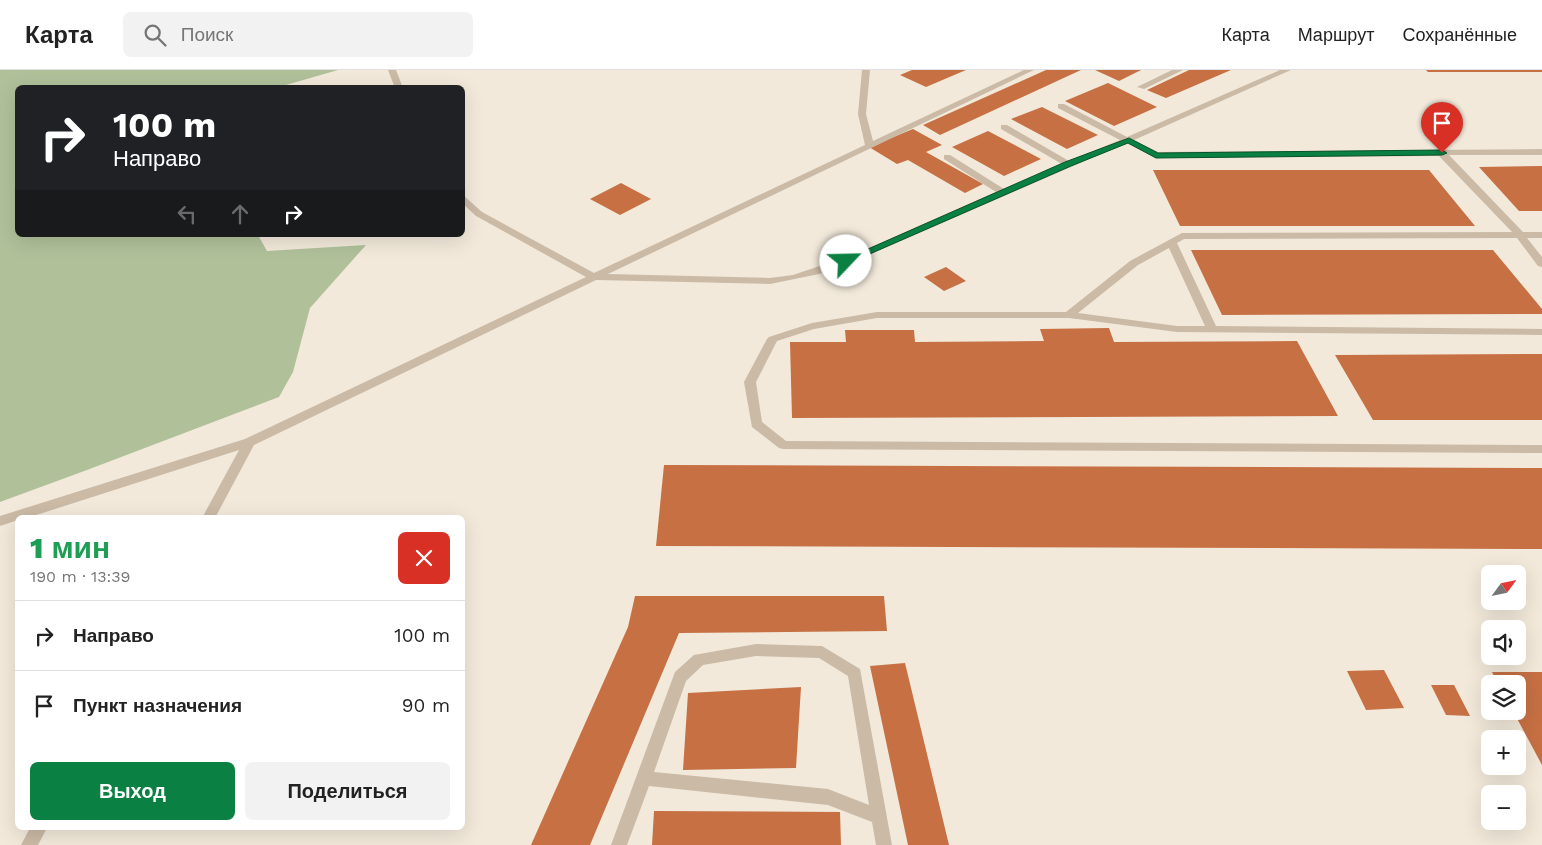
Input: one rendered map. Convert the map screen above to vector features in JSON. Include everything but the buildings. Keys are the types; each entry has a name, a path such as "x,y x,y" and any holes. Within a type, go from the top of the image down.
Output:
{"lane":[{"path":"392,70 397,85"},
{"path":"866,70 862,114 870,146"},
{"path":"19,515 248,442 1030,70"},
{"path":"1141,87 1180,70"},
{"path":"465,200 479,214 594,277 789,280 846,261 1287,70"},
{"path":"1061,106 1156,155 1542,152"},
{"path":"1004,127 1068,164"},
{"path":"1442,153 1520,235 1542,264"},
{"path":"948,157 1003,192"},
{"path":"1069,315 1134,263 1182,236 1542,235"},
{"path":"1171,242 1212,329"},
{"path":"1542,332 1177,329 1069,315 877,315 812,326 773,339 750,382 756,424 783,445 1542,449"},
{"path":"210,515 248,442"},
{"path":"0,521 15,516"},
{"path":"619,845 645,778 680,677 699,659 756,650 822,652 855,673 884,845"},
{"path":"645,778 828,797 880,817"},
{"path":"29,845 38,830"}],"green space":[{"path":"0,70 338,70 286,85 15,85 15,237 259,237 267,251 366,245 310,308 293,372 279,397 0,502"}],"route":[{"path":"846,261 917,228 1129,140 1156,155 1442,153"}]}
